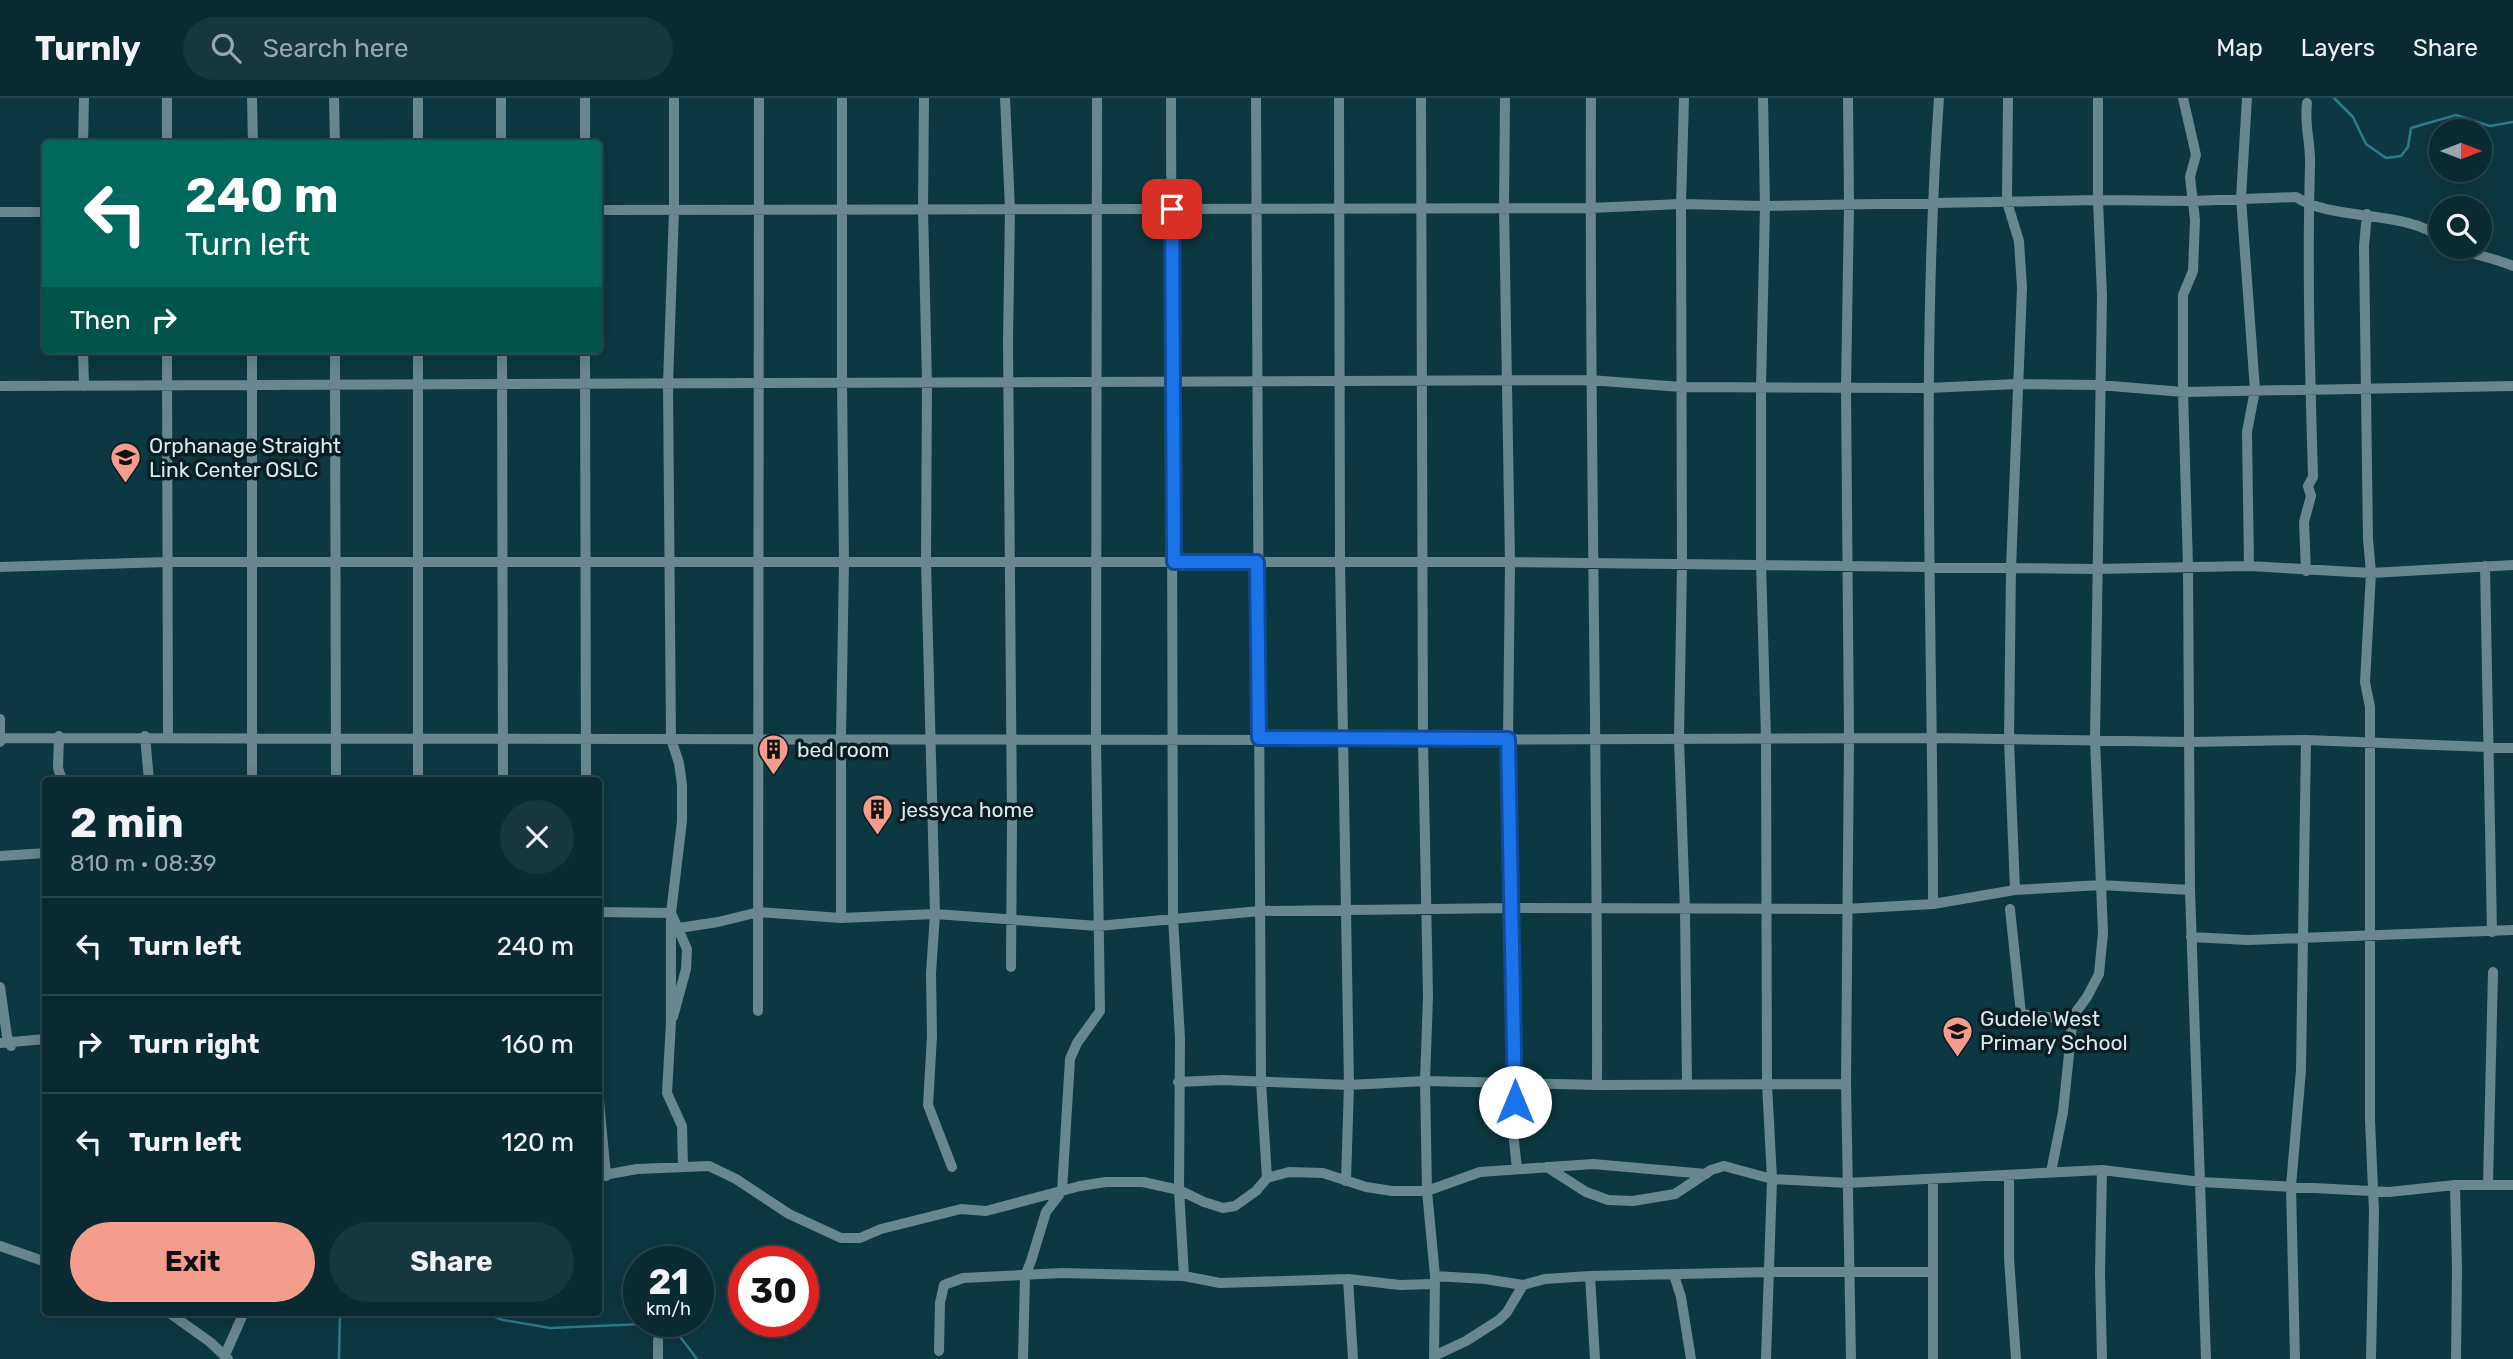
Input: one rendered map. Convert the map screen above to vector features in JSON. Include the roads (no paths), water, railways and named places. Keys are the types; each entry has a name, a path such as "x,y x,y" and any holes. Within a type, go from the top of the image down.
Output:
{"street":[{"path":"83,140 84,98"},
{"path":"167,98 167,140"},
{"path":"252,98 253,140"},
{"path":"334,98 335,140"},
{"path":"418,98 418,140"},
{"path":"501,98 501,140"},
{"path":"585,98 585,140"},
{"path":"674,98 674,210 668,384 671,739 679,763 682,797 678,867 671,913 671,1023 667,1093 682,1126 683,1166"},
{"path":"758,1011 759,98"},
{"path":"841,918 844,562 842,98"},
{"path":"924,98 923,209 928,383 926,562 934,914 929,1105 952,1167"},
{"path":"1005,98 1010,209 1011,967"},
{"path":"1023,1359 1025,1276 1045,1212 1062,1191 1070,1059 1077,1043 1100,1011 1095,562 1097,98"},
{"path":"1171,98 1173,918 1180,1038 1179,1190 1184,1276"},
{"path":"1256,98 1261,1082 1267,1178"},
{"path":"1339,98 1340,562 1349,1084 1346,1181"},
{"path":"1421,98 1423,739 1428,996 1425,1081 1427,1191 1435,1280 1434,1357 1499,1320 1523,1285"},
{"path":"1505,98 1504,208 1510,562 1508,739 1513,908 1514,1140 1517,1169"},
{"path":"1591,98 1590,380 1596,739 1597,1085"},
{"path":"1684,98 1681,204 1682,564 1679,739 1687,1084"},
{"path":"1763,98 1765,206 1761,565 1766,738 1767,1084 1772,1179 1766,1359"},
{"path":"1848,98 1846,388 1849,739 1846,1084 1851,1359"},
{"path":"1933,904 1928,388 1931,204 1939,98"},
{"path":"2008,98 2007,202 2019,241 2022,288 2011,568 2009,740 2015,890"},
{"path":"2051,1172 2063,1112 2073,1016 2099,974 2102,933 2095,740 2102,296 2098,98"},
{"path":"2183,98 2196,155 2190,177 2195,220 2193,271 2183,295 2183,392 2188,567 2190,890 2206,1359"},
{"path":"2247,98 2241,198 2255,390 2248,432 2249,566"},
{"path":"2306,571 2304,522 2311,496 2308,486 2313,477 2309,205 2311,144 2305,123 2307,103"},
{"path":"602,210 1590,208 1681,204 1765,206 2098,200 2192,201 2296,197 2309,205 2367,214 2429,230"},
{"path":"0,212 42,212"},
{"path":"2367,214 2364,257 2368,539 2371,573 2365,672 2370,707 2369,937 2374,1212 2371,1359"},
{"path":"2492,259 2513,266"},
{"path":"83,354 84,386"},
{"path":"167,354 168,736"},
{"path":"252,354 252,777"},
{"path":"335,354 336,777"},
{"path":"418,354 418,777"},
{"path":"502,354 503,777"},
{"path":"585,354 586,777"},
{"path":"0,386 1590,380 1681,387 1928,388 2017,384 2099,385 2183,392 2513,386"},
{"path":"0,567 168,562 1594,562 2096,569 2249,566 2371,573 2513,565"},
{"path":"2485,566 2492,932"},
{"path":"0,719 0,739 59,736 1344,740 1933,738 2189,742 2306,740 2513,748"},
{"path":"59,736 58,768 61,777"},
{"path":"145,736 149,777"},
{"path":"2295,1359 2291,1186 2301,1070 2306,740"},
{"path":"0,856 42,853"},
{"path":"679,928 759,912 841,918 934,914 1098,926 1260,911 1513,908 1685,911 1846,909 1933,904 2015,890 2101,885 2190,890"},
{"path":"2010,909 2021,1014 2057,1018 2073,1016"},
{"path":"602,912 671,913"},
{"path":"671,913 687,949 686,969 671,1023"},
{"path":"2192,937 2248,940 2513,930"},
{"path":"2488,1184 2493,972"},
{"path":"0,987 6,1045 42,1040"},
{"path":"1178,1082 1846,1084"},
{"path":"602,1176 637,1169 709,1166 736,1179 789,1214 841,1238 860,1238 881,1229 961,1209 986,1211 1105,1182 1143,1182 1179,1190 1223,1208 1236,1206 1256,1191 1267,1178 1289,1172 1323,1173 1392,1191 1427,1191 1480,1172 1593,1164 1706,1174"},
{"path":"1547,1167 1586,1192 1608,1200 1633,1201 1675,1194 1724,1166 1772,1179 1847,1183 1933,1181 2102,1170 2201,1182 2389,1192 2455,1185 2513,1185"},
{"path":"2102,1170 2102,1359"},
{"path":"2009,1176 2009,1258 2016,1359"},
{"path":"1933,1181 1933,1359"},
{"path":"2455,1185 2458,1270 2456,1359"},
{"path":"0,1246 42,1261"},
{"path":"939,1351 940,1303 944,1285 963,1278 1062,1273 1184,1276 1220,1283 1348,1279 1401,1285 1435,1280 1497,1280 1523,1285 1545,1279 1590,1276 1931,1272"},
{"path":"1674,1275 1681,1297 1690,1359"},
{"path":"1590,1276 1595,1359"},
{"path":"1348,1279 1353,1359"},
{"path":"174,1316 226,1357 242,1316"},
{"path":"658,1340 658,1359"}],"waterway":[{"path":"2334,98 2353,117 2366,144 2386,158 2401,156 2408,147 2411,128 2456,115 2490,126 2513,122"},
{"path":"339,1359 340,1316"},
{"path":"492,1316 550,1328 643,1324 678,1334 697,1359"}],"place":[{"name":"Orphanage Straight Link Center OSLC","path":"126,485"},
{"name":"bed room","path":"774,777"},
{"name":"jessyca home","path":"878,837"},
{"name":"Gudele West Primary School","path":"1957,1058"}]}
